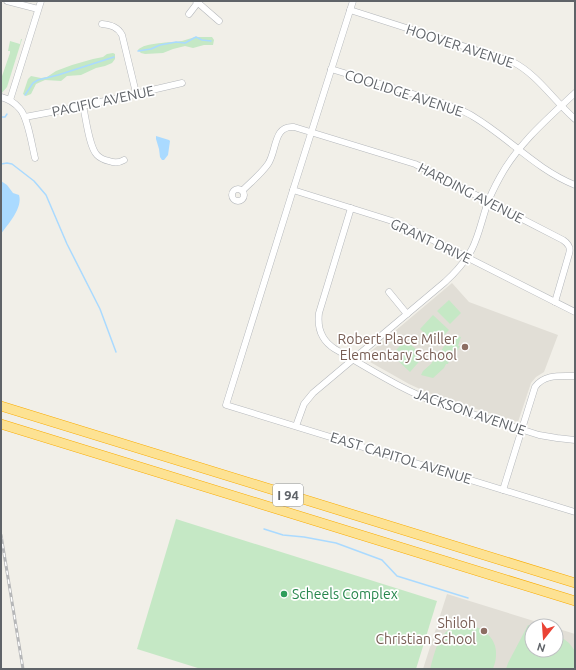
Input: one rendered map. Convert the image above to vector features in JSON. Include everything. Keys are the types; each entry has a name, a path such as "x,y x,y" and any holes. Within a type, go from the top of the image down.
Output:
{"highway":[{"name":"I 94","path":"1,406 575,583"},
{"name":"I 94","path":"1,424 575,601"}],"street":[{"path":"7,1 38,9"},
{"path":"10,100 41,1"},
{"path":"189,14 198,1 219,21"},
{"path":"293,190 353,1"},
{"name":"HOOVER AVENUE","path":"350,10 513,62 535,78 575,119"},
{"path":"102,24 117,28 122,35 136,94"},
{"name":"COOLIDGE AVENUE","path":"331,69 455,107 472,115 548,171 575,185"},
{"name":"PACIFIC AVENUE","path":"25,117 83,106 182,83"},
{"path":"296,426 302,408 309,396 452,276 467,257 476,239 488,201 500,177 518,149 575,93"},
{"path":"2,97 14,102 21,109 25,117 35,158"},
{"path":"83,106 92,146 95,152 100,158 111,162 124,160"},
{"name":"HARDING AVENUE","path":"242,191 268,164 278,137 285,128 291,127 311,132 408,162 422,167 563,240 568,244 570,249 569,254 555,302"},
{"name":"GRANT DRIVE","path":"293,190 407,227 575,312"},
{"name":"EAST CAPITOL AVENUE","path":"293,190 226,404 575,512"},
{"name":"JACKSON AVENUE","path":"351,208 319,313 318,319 320,330 324,340 331,347 397,385 426,399 522,430 550,437 575,440"},
{"path":"389,292 407,314"},
{"path":"504,490 535,388 544,379 552,377 575,376"}],"shaded area":[{"name":"Robert Place Miller Elementary School","path":"452,283 469,302 558,335 544,372 536,377 531,383 518,422 435,396 409,384 363,358"},
{"name":"Shiloh Christian School","path":"447,594 524,618 524,658 564,658 564,631 575,634 575,669 423,669"}],"green space":[{"path":"195,37 212,37 214,40 213,45 204,45 193,48 185,46 163,53 145,54 138,50 141,47 152,44 182,41"},
{"path":"22,39 7,87 1,94 1,79 10,53 10,51 8,51 10,41 20,44"},
{"path":"113,53 115,54 115,59 112,63 81,75 67,76 61,81 45,80 36,84 31,94 26,96 23,94 28,79 31,76 41,78 47,77 56,71 72,65"},
{"path":"449,300 461,313 450,324 437,311"},
{"path":"433,315 449,330 436,344 420,329"},
{"path":"456,336 461,337 458,346 460,346 454,356 449,360 448,364 446,364 444,368 433,378 421,375 438,353 441,352 446,345 451,344"},
{"path":"405,340 424,356 410,372 392,355"},
{"name":"Scheels Complex","path":"176,519 437,601 416,669 201,669 137,649"},
{"path":"463,624 476,627 487,633 491,638 496,649 496,660 493,669 430,669 436,647 443,635 448,630"},
{"path":"524,633 524,658 564,658 564,639 575,651 575,669 506,669"}],"water":[{"path":"156,136 170,141 168,155 164,160 160,157"},
{"path":"1,181 7,185 13,193 19,195 20,200 14,216 1,234"}],"waterway":[{"path":"138,51 176,42 185,43 196,37 202,40 211,41"},
{"path":"25,95 33,83 38,80 114,57"},
{"path":"1,117 5,117 7,114"},
{"path":"1,164 12,164 34,181 46,195 67,244 100,309 116,352"},
{"path":"264,529 283,535 336,543 382,560 397,576 468,598"}],"railway":[{"path":"1,535 23,669"}],"place":[{"name":"Robert Place Miller Elementary School","path":"465,347"},
{"name":"Scheels Complex","path":"284,594"},
{"name":"Shiloh Christian School","path":"484,631"}]}
